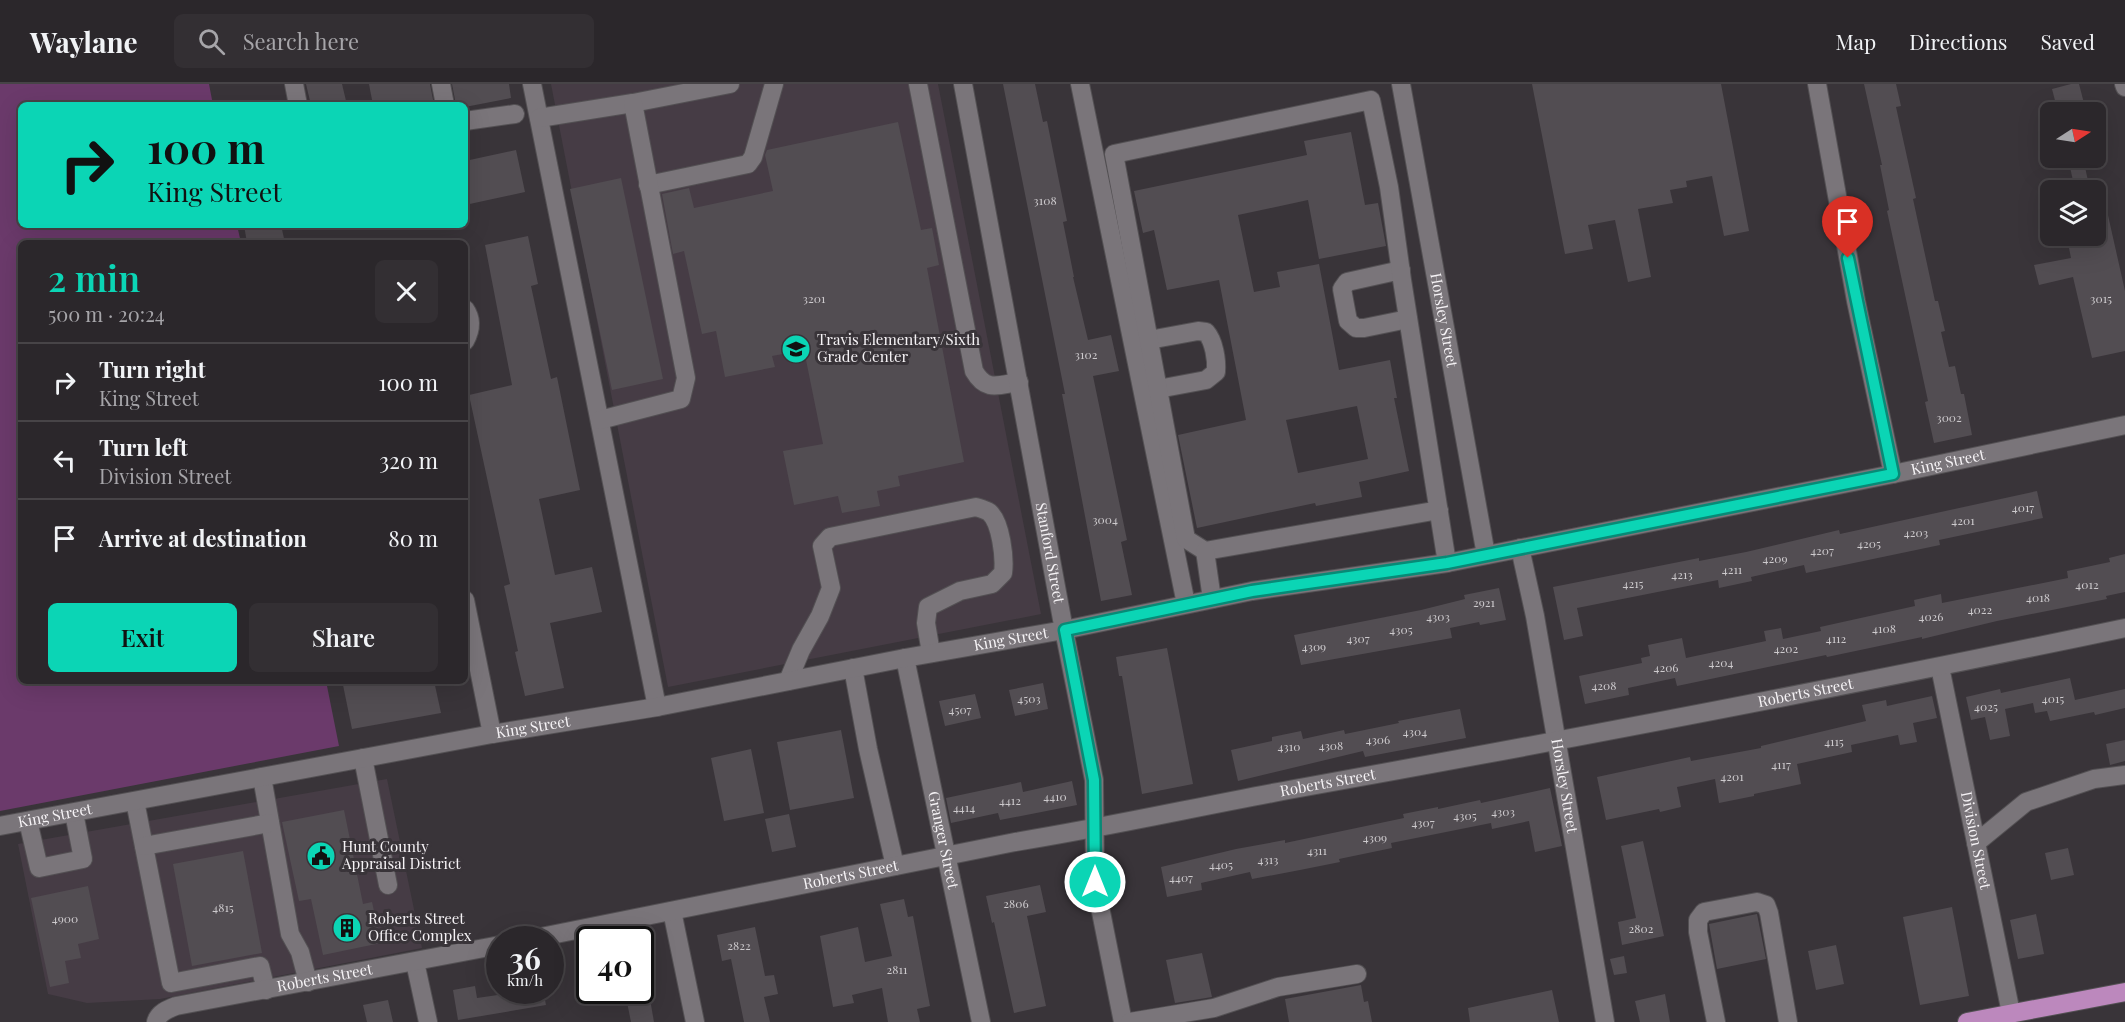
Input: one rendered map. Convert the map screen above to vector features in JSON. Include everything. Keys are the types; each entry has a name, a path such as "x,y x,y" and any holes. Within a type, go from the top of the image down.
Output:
{"main road":[{"path":"1967,1022 2011,1013 2033,1016 2125,992"}],"street":[{"path":"294,84 297,102"},
{"path":"441,84 444,102"},
{"path":"532,84 657,707"},
{"path":"539,118 730,84"},
{"path":"648,185 748,164 753,157 774,84"},
{"path":"918,84 974,371 980,381 987,386 1019,382"},
{"name":"Stanford Street","path":"963,84 1094,780 1095,882 1123,1022"},
{"path":"1080,84 1186,604"},
{"name":"Horsley Street","path":"1401,84 1486,555"},
{"path":"1817,84 1856,301 1893,474"},
{"path":"1439,510 1205,551 1186,539 1114,154 1371,100 1389,186 1408,319 1439,510 1447,563"},
{"path":"600,420 681,399 686,378 633,103"},
{"path":"468,121 515,114"},
{"path":"1401,270 1347,282 1342,289 1348,321 1356,328 1408,319"},
{"path":"468,317 470,331 468,335"},
{"path":"1149,340 1198,331 1206,332 1210,337 1216,364 1216,372 1206,380 1158,389"},
{"name":"King Street","path":"0,826 492,734 657,707 931,653 1065,630 1212,599 1447,563 2125,425"},
{"path":"788,681 831,588 822,546 830,537 976,507 989,512 998,526 1005,561 1004,573 992,584 960,591 928,607 926,623 931,653"},
{"name":"Horsley Street","path":"1520,548 1535,616 1605,1022"},
{"path":"1205,551 1212,599"},
{"path":"468,615 492,734"},
{"name":"Roberts Street","path":"564,932 1015,842 1557,742 1940,667 2125,628"},
{"name":"Granger Street","path":"905,658 981,1022"},
{"name":"Division Street","path":"1940,667 2011,1013"},
{"path":"853,668 868,749 895,866"},
{"path":"363,758 388,885"},
{"path":"1976,843 2026,802 2094,779 2125,775"},
{"path":"262,777 290,934 300,952 308,982"},
{"path":"135,801 171,983 260,966 266,990"},
{"path":"28,821 39,868 83,859 74,813"},
{"path":"144,846 270,823"},
{"path":"1716,1022 1698,932 1698,920 1704,912 1757,902 1766,905 1769,913 1788,1022"},
{"path":"672,911 695,1022"},
{"name":"Roberts Street","path":"156,1022 156,1019 164,1012 176,1006 486,948"},
{"path":"415,962 428,1022"},
{"path":"1130,1022 1214,1008 1278,987 1357,974"}],"shaded area":[{"path":"0,84 209,84 212,102 18,102 18,228 238,228 240,240 18,240 18,684 327,684 339,746 0,811"},
{"name":"Travis Elementary/Sixth Grade Center","path":"551,84 938,84 1041,614 668,687"},
{"path":"387,779 422,948 160,999 87,1003 48,994 18,844"}],"building":[{"path":"306,84 342,84 346,102 310,102"},
{"path":"369,84 430,84 433,102 372,102"},
{"path":"452,84 509,84 511,98 468,106 468,102 455,102"},
{"path":"1003,84 1035,84 1043,122 1047,121 1067,221 1063,222 1073,277 1088,340 1111,335 1119,371 1093,376 1127,540 1121,542 1132,595 1101,601 1062,394 1065,394"},
{"path":"1532,84 1721,84 1749,231 1724,236 1712,176 1686,181 1687,187 1670,190 1673,203 1638,209 1651,277 1628,282 1615,220 1588,225 1593,249 1565,254"},
{"path":"1864,84 1896,84 1901,106 1896,107 1916,198 1913,199 1935,301 1938,301 1945,331 1941,332 1949,367 1955,366 1961,394 1964,394 1972,435 1934,443 1925,402 1928,401 1887,211 1889,210 1880,165 1882,165"},
{"path":"2079,84 2084,102 2055,102 2052,89"},
{"path":"898,122 921,230 932,228 939,265 927,268 964,462 898,476 900,486 877,491 880,506 842,513 838,496 794,505 783,451 823,444 804,350 772,356 775,367 725,377 716,331 702,334 684,251 673,254 662,194 689,188 694,208 773,191 765,155 767,150"},
{"path":"1351,132 1365,205 1378,203 1386,246 1319,259 1308,200 1238,215 1254,292 1280,287 1277,272 1319,264 1339,370 1390,360 1397,398 1394,398 1409,471 1359,482 1362,497 1316,506 1315,503 1197,528 1178,435 1246,420 1219,280 1167,290 1154,230 1143,233 1134,191 1307,155 1304,141","holes":["1357,406 1368,459 1298,473 1286,420"]},
{"path":"516,150 525,192 468,204 468,160"},
{"path":"2070,168 2085,168 2088,180 2073,180"},
{"path":"621,178 663,379 612,390 570,189"},
{"path":"2106,206 2125,291 2125,351 2092,358 2073,277 2039,285 2034,265 2071,258 2069,246 2106,246"},
{"path":"244,228 282,228 284,240 246,240"},
{"path":"528,236 538,284 531,286 551,379 557,377 580,490 539,499 555,575 592,567 602,612 550,623 564,688 525,696 504,586 510,584 469,395 512,385 485,245"},
{"path":"2037,491 2043,518 1939,540 1940,545 1806,573 1804,565 1751,577 1752,581 1719,588 1718,580 1577,608 1583,636 1564,640 1553,587 1699,558 1699,561 1746,552 1839,530 1840,534"},
{"path":"2125,554 2125,592 2106,596 2107,599 1922,639 1922,637 1827,657 1826,655 1677,686 1675,678 1628,688 1629,695 1585,704 1579,676 1642,663 1641,658 1650,656 1648,645 1682,638 1686,658 1766,641 1764,631 1781,628 1783,639 1821,631 1820,627 1915,606 1914,600 1941,594 1942,603 2068,578 2067,571 2110,562 2109,558"},
{"path":"1499,588 1506,620 1480,625 1479,622 1450,628 1452,638 1301,665 1294,635 1421,610 1465,599 1464,595"},
{"path":"1167,648 1193,784 1142,794 1122,676 1119,676 1116,657"},
{"path":"2070,678 2075,700 2125,689 2125,708 2050,721 2047,711 2035,713 2033,703 2005,709 2010,736 1990,740 1985,717 1971,720 1966,697 2000,689 2001,693"},
{"path":"1043,683 1048,709 1015,716 1009,690"},
{"path":"435,684 441,713 352,729 343,685"},
{"path":"975,694 981,718 945,726 939,701"},
{"path":"1932,696 1937,718 1913,723 1917,742 1900,745 1898,735 1851,745 1852,752 1797,764 1801,784 1719,803 1715,779 1677,787 1681,807 1606,820 1597,777 1690,757 1691,761 1761,748 1761,746 1866,721 1862,705 1886,700 1887,706"},
{"path":"1460,709 1466,738 1365,757 1363,751 1238,781 1231,750 1272,741 1272,737 1301,731 1303,739 1344,730 1345,734"},
{"path":"841,730 854,798 790,810 777,742"},
{"path":"2125,740 2125,761 2110,765 2106,744"},
{"path":"751,749 764,813 724,821 711,758"},
{"path":"1072,781 1077,805 1000,820 998,813 951,823 946,798 1021,782 1023,792"},
{"path":"1550,788 1562,846 1535,852 1529,821 1492,829 1491,823 1391,843 1392,848 1339,859 1340,862 1252,879 1250,872 1201,883 1202,890 1167,897 1161,867 1236,849 1285,840 1285,843 1404,818 1403,814 1480,800 1481,803"},
{"name":"Hunt County Appraisal District","path":"344,810 363,904 372,902 381,943 323,955 311,899 299,901 282,822"},
{"path":"789,814 796,847 772,852 765,819"},
{"path":"1643,841 1664,936 1622,945 1618,922 1636,918 1621,846"},
{"path":"2068,848 2074,875 2051,880 2045,853"},
{"path":"243,851 262,953 192,966 173,864"},
{"path":"1040,885 1046,912 1027,916 1046,1006 1014,1013 986,896"},
{"path":"88,886 99,939 78,944 81,958 65,961 69,983 50,987 31,898"},
{"path":"904,899 908,917 913,916 930,1006 917,1009 920,1022 888,1022 882,988 852,995 854,1003 833,1007 820,936 858,927 865,962 892,956 880,904"},
{"path":"1952,907 1969,996 1920,1005 1903,917"},
{"path":"1757,914 1766,959 1717,969 1709,924"},
{"path":"2036,914 2044,954 2018,959 2010,920"},
{"path":"755,927 765,976 774,975 778,994 764,997 770,1022 744,1022 731,959 722,961 717,935"},
{"path":"1836,945 1844,984 1816,990 1808,951"},
{"path":"1202,953 1212,997 1175,1003 1166,960"},
{"path":"1624,956 1627,973 1614,975 1610,959"},
{"path":"1361,985 1364,1002 1368,1001 1372,1022 1289,1022 1285,999"},
{"path":"475,986 477,998 486,997 486,1004 546,1005 458,1020 453,990"},
{"path":"1552,990 1559,1022 1470,1022 1468,1008"},
{"path":"1665,994 1670,1022 1640,1022 1635,1001"},
{"path":"388,1000 393,1022 367,1022 363,1005"},
{"path":"627,1004 651,1004 654,1022 631,1022"}],"place":[{"name":"Travis Elementary/Sixth Grade Center","path":"796,349"},
{"name":"Hunt County Appraisal District","path":"321,856"},
{"name":"Roberts Street Office Complex","path":"347,928"}],"route":[{"path":"1095,882 1094,780 1065,630 1252,591 1447,563 1893,474 1848,258"}]}
